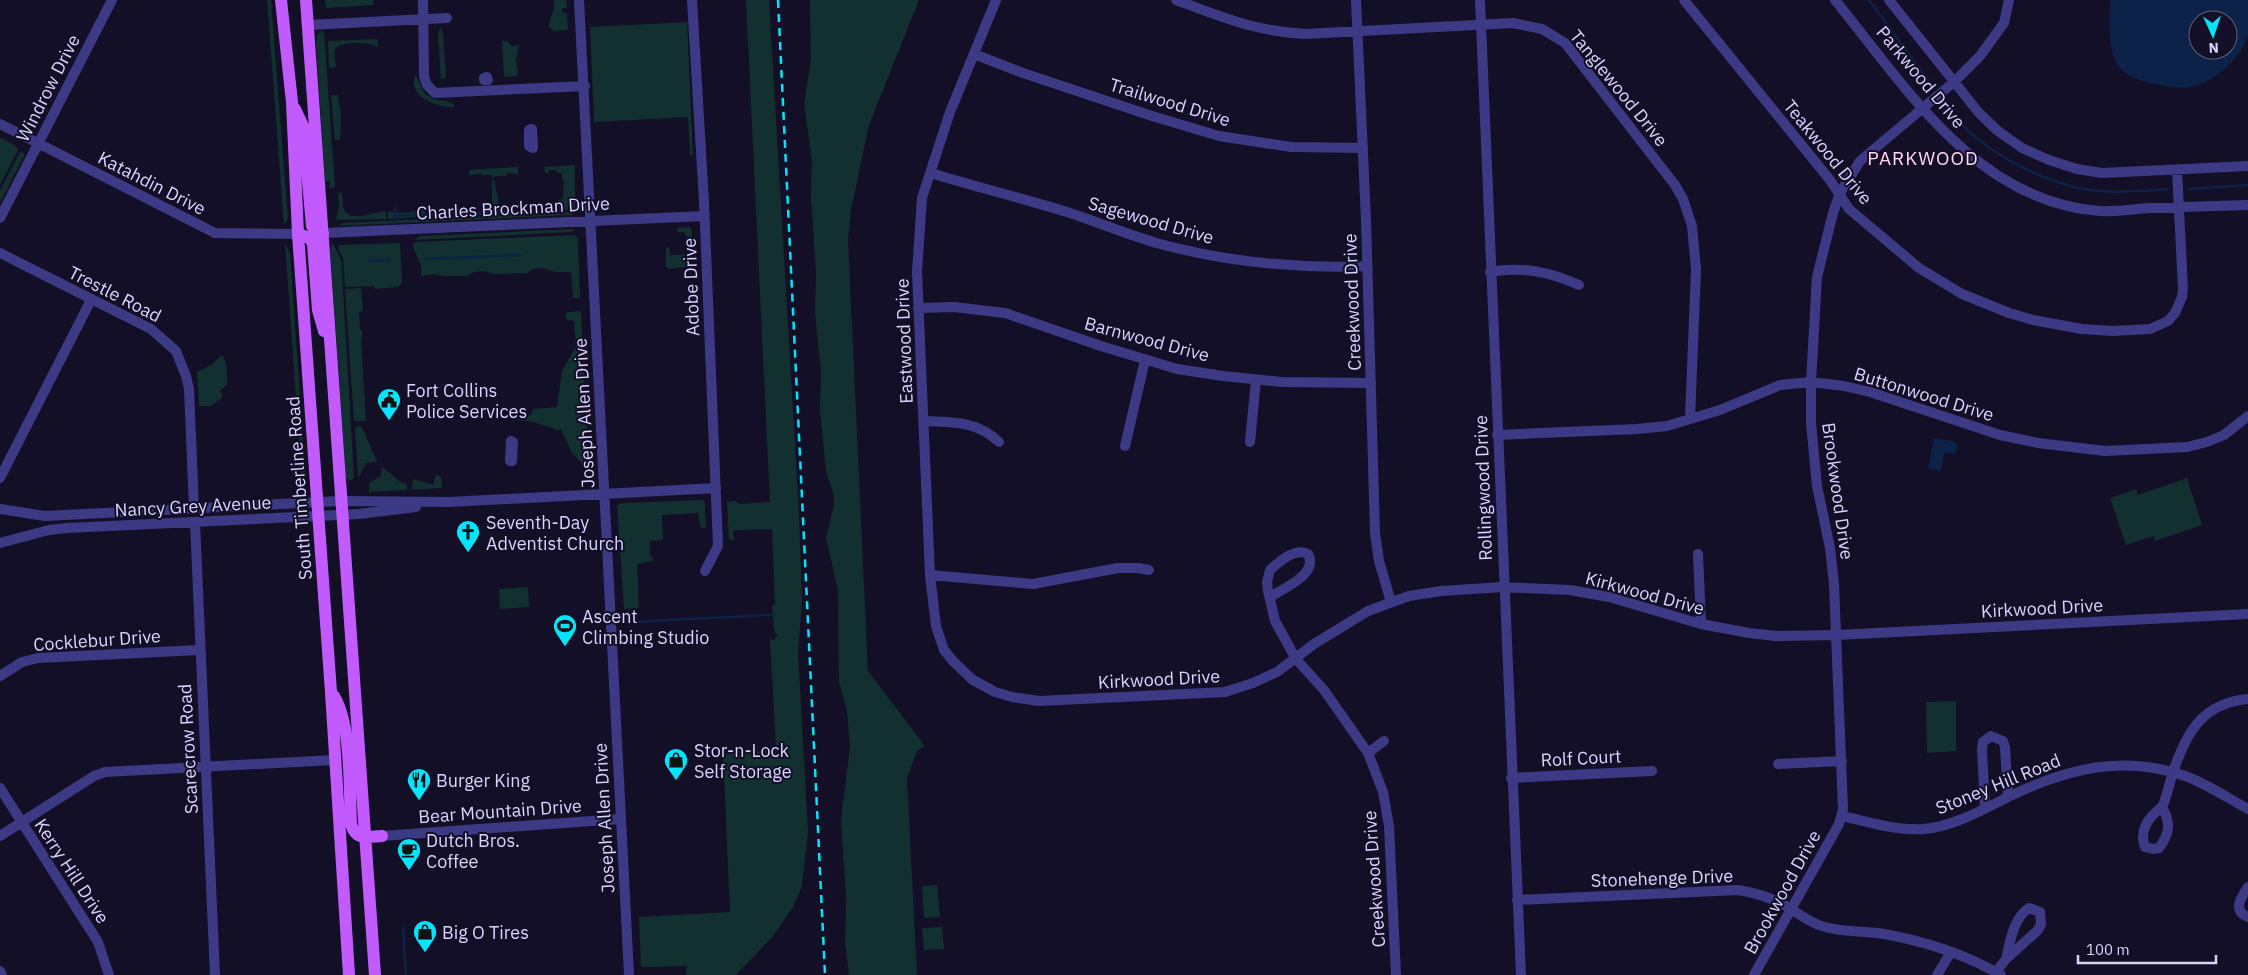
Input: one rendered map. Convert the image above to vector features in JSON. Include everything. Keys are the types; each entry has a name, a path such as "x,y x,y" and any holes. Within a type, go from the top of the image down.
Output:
{"main road":[{"name":"South Timberline Road","path":"281,0 292,102 298,234 349,975"},
{"path":"306,0 375,975"},
{"path":"292,102 302,126 312,226 316,232 323,233"},
{"path":"298,234 310,238 313,244 318,310 330,350"},
{"path":"331,692 340,706 345,728 351,824 357,835 366,837 382,836"}],"street":[{"name":"Windrow Drive","path":"0,218 112,0"},
{"path":"422,0 424,66 427,85 432,91 439,94 585,86"},
{"name":"Joseph Allen Drive","path":"579,0 585,86 590,221 629,975"},
{"name":"Adobe Drive","path":"692,0 704,216 718,546 706,571"},
{"name":"Eastwood Drive","path":"973,680 963,672 944,650 936,626 930,575 918,308 918,236 922,198 950,112 996,0"},
{"name":"Tanglewood Drive","path":"1176,0 1228,21 1256,28 1305,34 1513,23 1533,26 1553,34 1565,43 1667,173 1683,199 1692,226 1696,269 1690,419"},
{"name":"Creekwood Drive","path":"1356,0 1363,148 1376,547 1391,602"},
{"name":"Rollingwood Drive","path":"1480,0 1511,778 1521,975"},
{"name":"Teakwood Drive","path":"1684,0 1840,193 1849,209 1900,254 1937,281 1962,294 2033,320 2082,329 2113,331 2144,330 2158,327 2168,321 2180,306 2183,289 2177,170"},
{"name":"Parkwood Drive","path":"1835,0 1973,159 2003,180 2035,196 2068,206 2100,211 2248,205"},
{"name":"Parkwood Drive","path":"1889,0 1951,84 1998,131 2022,148 2048,160 2076,169 2102,173 2248,166"},
{"name":"Brookwood Drive","path":"1754,975 1842,816 1842,761 1837,635 1830,548 1817,486 1813,448 1811,382 1817,277 1833,213 1840,193 1860,161 1951,84 1980,56 2004,23 2009,0"},
{"path":"308,25 447,18"},
{"name":"Trailwood Drive","path":"974,54 1023,73 1219,136 1291,147 1363,148"},
{"name":"Katahdin Drive","path":"0,124 215,233 298,234"},
{"name":"Sagewood Drive","path":"931,173 1068,213 1151,241 1218,257 1304,267 1367,266"},
{"name":"Charles Brockman Drive","path":"323,233 704,216"},
{"name":"Trestle Road","path":"0,253 151,329 176,351 182,363 189,389 194,508"},
{"path":"1490,272 1532,270 1564,278 1579,285"},
{"path":"0,478 91,300"},
{"name":"Barnwood Drive","path":"918,308 954,307 1006,313 1177,369 1256,380 1371,383"},
{"path":"1125,446 1145,360"},
{"path":"1250,442 1256,380"},
{"name":"Buttonwood Drive","path":"1497,435 1667,426 1720,410 1780,385 1811,382 1844,386 1870,392 2000,435 2038,443 2105,451 2187,447 2224,435 2248,416"},
{"path":"924,421 960,422 973,425 990,434 999,442"},
{"name":"Nancy Grey Avenue","path":"0,509 45,516 340,501 449,502 716,488"},
{"name":"Nancy Grey Avenue","path":"0,543 50,530 341,515 449,502"},
{"name":"Scarecrow Road","path":"194,522 215,975"},
{"name":"Creekwood Drive","path":"1270,597 1310,568 1311,559 1308,554 1299,551 1294,553 1270,570 1267,582 1272,613 1296,659 1324,690 1368,753 1383,792 1389,826 1396,975"},
{"path":"1698,554 1701,624"},
{"path":"930,575 1033,584 1118,568 1149,570"},
{"name":"Kirkwood Drive","path":"973,680 995,692 1038,701 1225,692 1253,683 1277,672 1314,644 1346,624 1368,611 1391,602 1408,596 1441,591 1503,587 1547,588 1608,597 1701,624 1776,636 1837,635 2248,614"},
{"name":"Cocklebur Drive","path":"0,676 22,662 38,658 199,650"},
{"path":"2162,807 2186,738 2198,721 2219,706 2248,699"},
{"path":"1985,808 1982,750 1983,742 1991,736 2004,741 2006,747 2008,797"},
{"path":"1368,753 1384,741"},
{"path":"0,836 94,776 105,772 334,760"},
{"path":"1778,764 1842,761"},
{"name":"Stoney Hill Road","path":"1842,816 1896,829 1942,826 2040,782 2086,768 2136,766 2173,772 2190,778 2248,809"},
{"name":"Rolf Court","path":"1511,778 1652,771"},
{"name":"Kerry Hill Drive","path":"0,788 98,942 110,975"},
{"name":"Bear Mountain Drive","path":"382,836 620,819"},
{"path":"2248,887 2240,899 2238,908 2242,915 2248,917"},
{"name":"Stonehenge Drive","path":"1517,900 1738,890 1761,895 1823,927 1900,937 1951,952 1998,974"},
{"path":"1998,974 2006,959 2015,927 2021,914 2029,908 2040,912 2042,917 2038,930 2006,959"},
{"path":"1936,975 1951,952"},
{"path":"0,971 2,975"}],"green space":[{"path":"267,0 271,0 288,219 284,225"},
{"path":"325,0 373,0 374,5 326,8"},
{"path":"554,0 566,0 567,8 562,8 562,12 567,13 568,30 554,31 549,27"},
{"path":"746,0 769,0 799,513 802,602 798,652 808,832 802,886 793,907 773,936 736,975 686,975 687,966 641,967 639,917 730,912 723,754 776,750 770,639 774,640 778,635 774,631 772,605 775,605 772,529 733,530 734,541 729,540 727,502 735,501 739,504 770,502"},
{"path":"810,0 919,0 869,125 851,210 848,240 868,671 925,746 917,751 907,778 917,975 849,975 845,942 846,898 841,819 850,747 847,711 839,682 838,591 826,538 834,505 834,496 826,471 820,410 821,373 815,313 816,273 811,196 812,160 804,103 811,60"},
{"path":"687,22 693,155 690,155 688,117 594,122 590,27"},
{"path":"441,28 446,78 441,79 438,32"},
{"path":"322,30 324,33 335,187 330,188 330,181 325,181 316,43 317,35"},
{"path":"377,39 378,47 357,43 339,46 336,48 334,57 336,67 329,68 328,41"},
{"path":"502,41 507,41 512,46 519,45 516,59 518,76 504,77"},
{"path":"415,75 427,95 433,99 451,102 454,104 454,107 432,103 419,95 415,89"},
{"path":"331,95 338,95 341,114 340,140 335,140"},
{"path":"0,137 16,146 18,150 0,185"},
{"path":"20,152 25,154 0,203 0,191"},
{"path":"575,165 575,209 547,212 547,201 558,202 558,200 563,199 564,179 562,179 562,173 557,173 556,170 549,170 549,173 545,173 544,167"},
{"path":"518,167 518,174 507,173 507,176 496,176 493,178 491,175 482,175 482,173 469,175 469,170"},
{"path":"494,179 499,206 508,211 519,210 519,213 479,215 478,213 486,212 492,206 492,180"},
{"path":"342,192 343,207 351,216 363,216 386,211 386,219 337,220 339,207 338,193"},
{"path":"421,209 429,215 452,215 388,219 388,211 404,213"},
{"path":"570,212 573,215 338,226 342,223"},
{"path":"690,227 692,233 691,266 669,269 666,267 666,248 669,247 670,255 691,254 691,237 687,237 684,232 678,232 677,228"},
{"path":"574,229 572,232 414,240 420,236"},
{"path":"575,235 578,239 580,298 573,298 571,272 554,272 543,268 534,269 527,273 494,274 484,271 474,272 467,276 434,274 421,276 421,265 413,247 413,243 416,242"},
{"path":"285,243 290,253 306,482 304,483 302,482"},
{"path":"333,243 341,260 342,272 354,478 352,480 346,479 330,248"},
{"path":"400,243 402,282 398,287 375,289 374,286 345,287 343,258 339,245"},
{"path":"361,288 363,311 359,312 360,330 362,330 366,421 354,421 345,289"},
{"path":"580,311 589,470 572,453 561,429 558,430 516,419 519,416 531,415 533,409 557,407 562,371 576,346 574,321 566,319 566,314 568,312"},
{"path":"222,355 227,373 227,384 220,391 223,397 211,406 199,406 197,372 211,365"},
{"path":"360,426 378,461 366,463 358,478 355,427"},
{"path":"382,467 401,482 407,484 407,490 369,492 369,483 381,476"},
{"path":"436,474 441,477 442,488 411,490 413,479 433,485"},
{"path":"2187,478 2202,525 2155,541 2153,536 2126,545 2110,498 2136,489 2138,495"},
{"path":"703,500 705,503 706,528 701,528 698,513 662,515 663,540 650,541 650,556 653,557 653,561 637,564 639,608 624,609 617,506 621,503"},
{"path":"528,587 529,607 500,609 499,589"},
{"path":"1956,701 1956,751 1927,753 1926,702"},
{"path":"937,885 940,917 924,918 922,886"},
{"path":"942,927 944,949 924,950 922,928"}],"water":[{"path":"2110,0 2248,0 2248,35 2246,43 2238,54 2238,10 2188,10 2188,60 2233,60 2208,81 2186,88 2146,82 2123,71 2117,64 2112,50"},
{"path":"1934,438 1952,441 1958,445 1955,454 1944,453 1941,471 1928,468"}],"waterway":[{"path":"1869,0 1931,84"},
{"path":"1945,102 1957,119 1991,149 2012,162 2057,182 2079,188 2108,192 2168,189"},
{"path":"2189,189 2248,185"},
{"path":"395,208 396,219"},
{"path":"455,213 464,211 475,213"},
{"path":"478,213 486,212"},
{"path":"396,216 452,213"},
{"path":"424,259 522,255"},
{"path":"369,261 390,260"},
{"path":"628,622 771,615"},
{"path":"403,928 406,975"}],"railway":[{"path":"778,0 825,975"}],"place":[{"name":"Fort Collins Police Services","path":"389,421"},
{"name":"Seventh-Day Adventist Church","path":"468,553"},
{"name":"Ascent Climbing Studio","path":"565,647"},
{"name":"Stor-n-Lock Self Storage","path":"676,781"},
{"name":"Burger King","path":"419,801"},
{"name":"Dutch Bros. Coffee","path":"409,871"},
{"name":"Big O Tires","path":"425,953"}],"district":[{"name":"PARKWOOD","path":"1923,158"}]}
